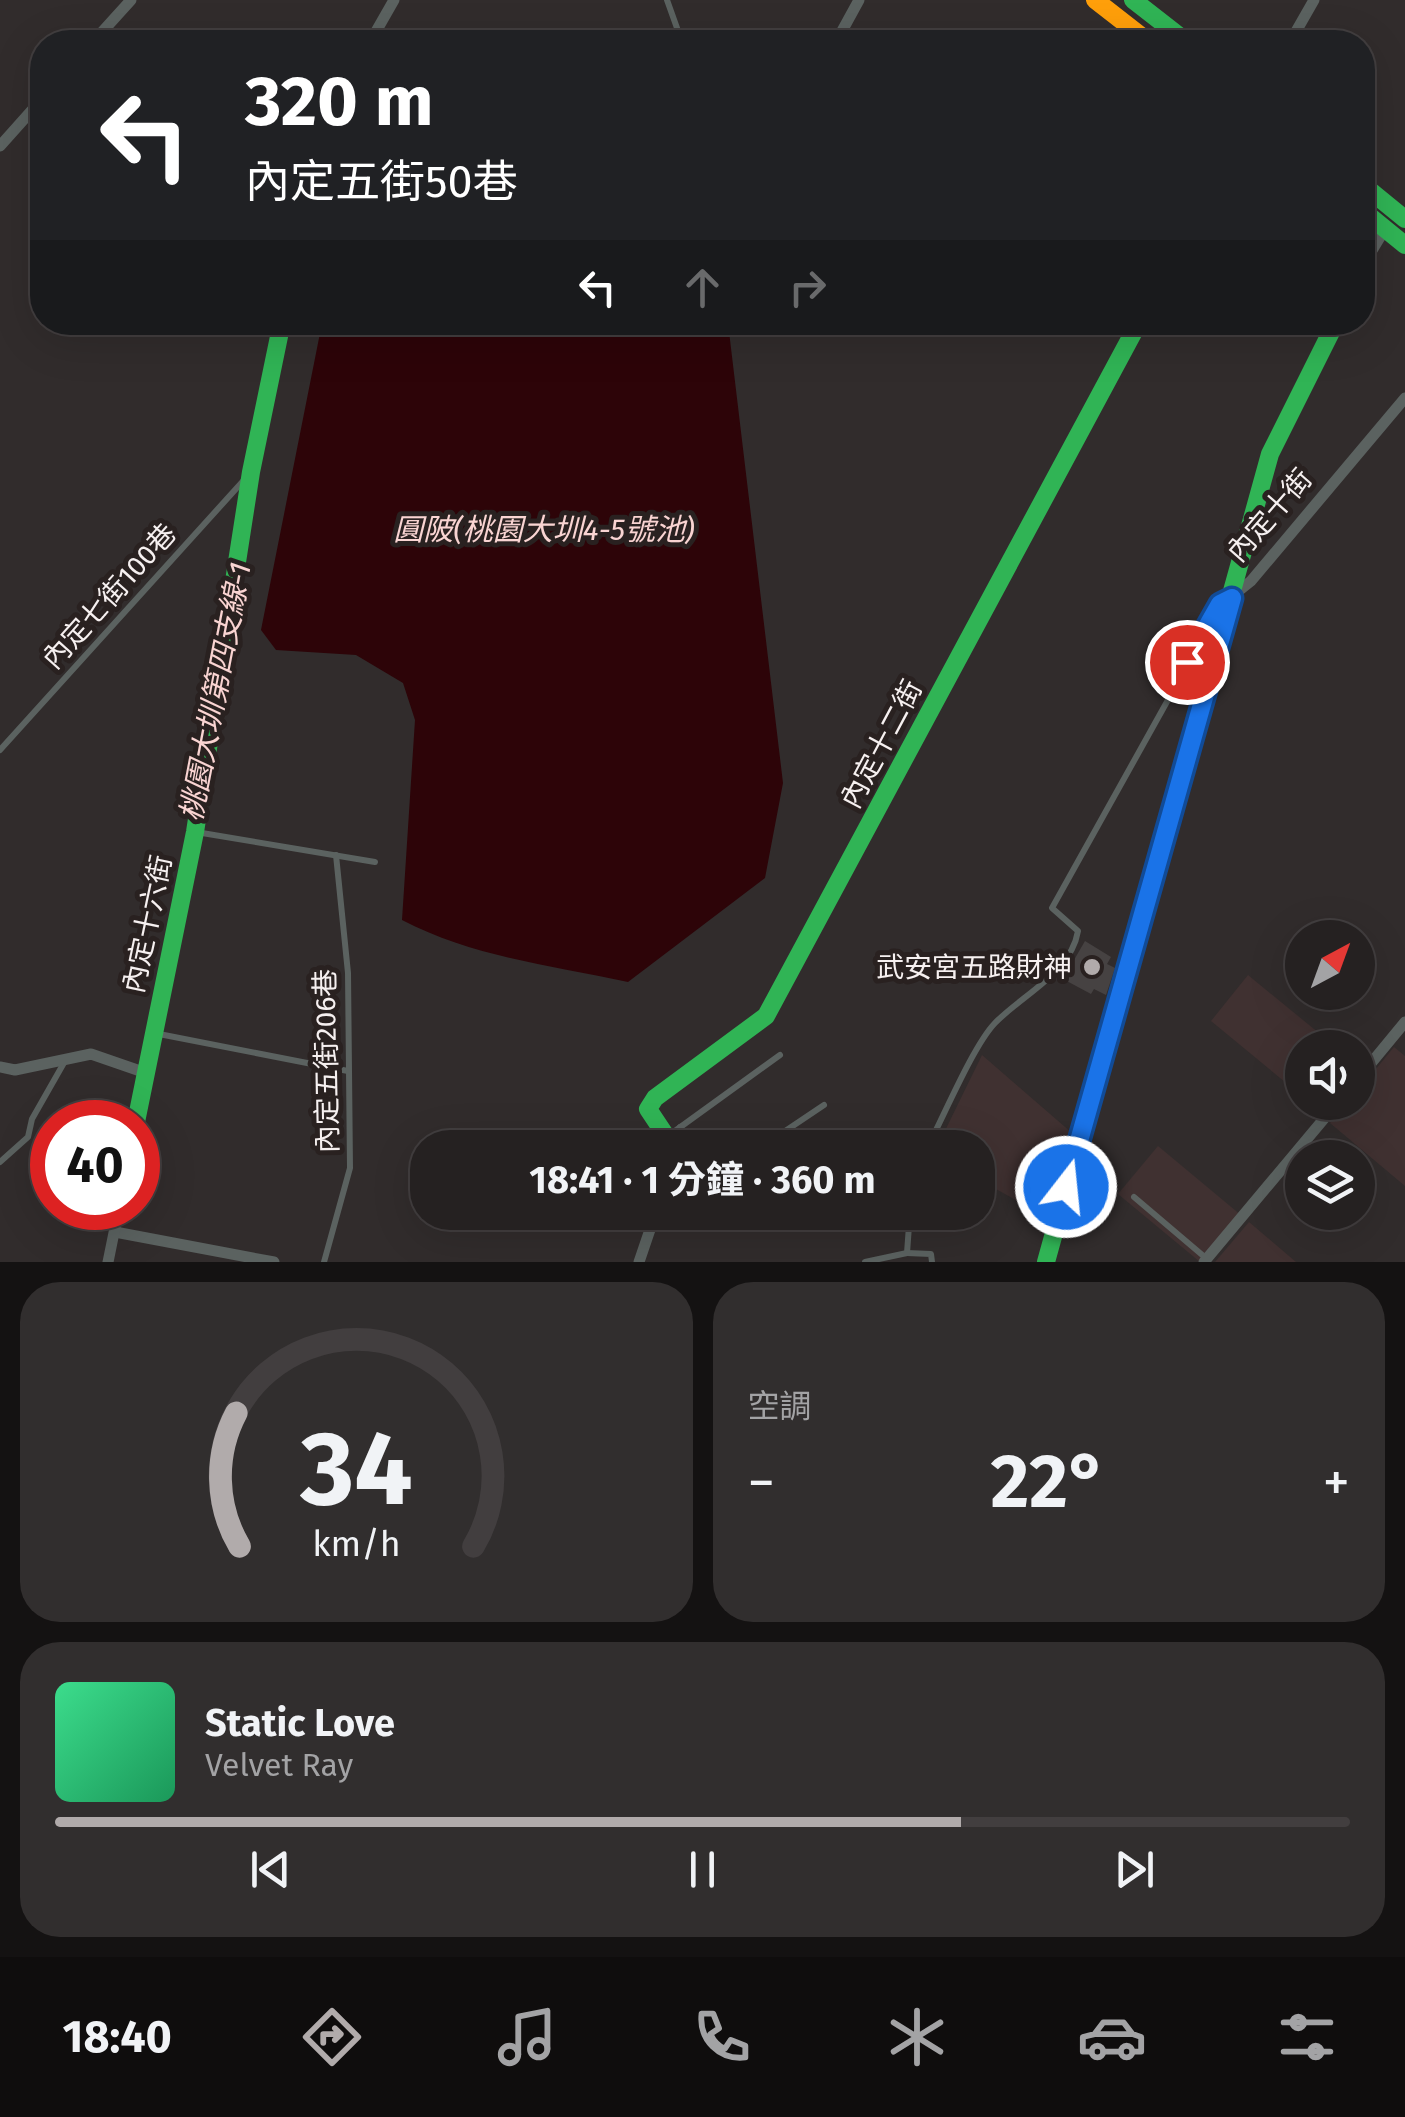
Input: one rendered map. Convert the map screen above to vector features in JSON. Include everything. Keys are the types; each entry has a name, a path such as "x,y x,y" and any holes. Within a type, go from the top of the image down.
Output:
{"street":[{"path":"104,30 131,0"},
{"path":"377,30 394,0"},
{"path":"842,30 858,0"},
{"path":"1095,0 1134,30"},
{"path":"1133,0 1169,30"},
{"path":"1297,30 1314,0"},
{"path":"0,146 30,112"},
{"path":"1375,195 1405,219"},
{"path":"1375,220 1405,246"},
{"path":"1375,247 1386,229"},
{"name":"內定十六街","path":"141,1100 195,832 251,472 279,335"},
{"name":"內定十二街","path":"665,1130 650,1118 648,1109 655,1098 766,1016 1131,335"},
{"path":"1232,598 1270,454 1330,335"},
{"name":"內定十街","path":"1046,1262 1232,598 1251,581 1405,398"},
{"path":"1375,1058 1405,1022"},
{"path":"0,1067 15,1070 91,1054 146,1074"},
{"path":"1206,1260 1323,1120"},
{"path":"639,1262 650,1230"},
{"path":"108,1262 114,1232 200,1255 274,1262"}],"lane":[{"path":"667,0 678,30"},
{"name":"內定七街100巷","path":"0,750 251,472"},
{"path":"937,1130 993,1025 1038,988 1075,947 1078,931 1052,908 1220,604 1232,598"},
{"path":"195,832 376,862"},
{"name":"內定五街206巷","path":"324,1262 350,1168 348,974 336,856"},
{"path":"152,1033 348,1071"},
{"path":"683,1130 780,1055"},
{"path":"0,1162 28,1137 32,1119 66,1060"},
{"path":"786,1130 824,1104"},
{"path":"1134,1196 1206,1260"},
{"path":"907,1253 909,1230"},
{"path":"865,1262 907,1253 931,1254 932,1262"}],"shaded area":[{"path":"1248,975 1285,1005 1285,1010 1291,1010 1315,1030 1285,1030 1285,1082 1211,1021"},
{"path":"1394,1047 1405,1056 1405,1186 1375,1161 1375,1140 1350,1140 1330,1123 1375,1120 1375,1070"},
{"path":"982,1055 1072,1133 1046,1217 995,1188 995,1130 945,1130"},
{"path":"1158,1146 1242,1216 1200,1262 1118,1194"},
{"path":"1249,1222 1296,1262 1215,1262"}],"water":[{"name":"圓陂(桃園大圳4-5號池)","path":"320,335 729,335 783,783 765,878 628,982 484,951 402,920 415,720 403,683 356,655 276,650 261,630"}],"building":[{"name":"武安宮五路財神","path":"1085,941 1111,957 1107,964 1115,968 1106,995 1094,989 1091,994 1063,979"}],"traffic: fast":[{"path":"1133,0 1172,30"},
{"path":"1375,195 1405,219"},
{"path":"1375,221 1405,245"},
{"path":"140,1100 195,832 251,472 279,335"},
{"path":"662,1130 648,1109 655,1098 766,1016 1132,335"},
{"path":"1046,1262 1270,454 1330,335"}],"traffic: slow":[{"path":"1095,0 1134,30"}],"place":[{"name":"武安宮五路財神","path":"1092,967"}],"route":[{"path":"1066,1187 1232,598 1220,604 1187,662"}],"water label":[{"name":"桃園大圳第四支線-1","path":"216,692"}]}
